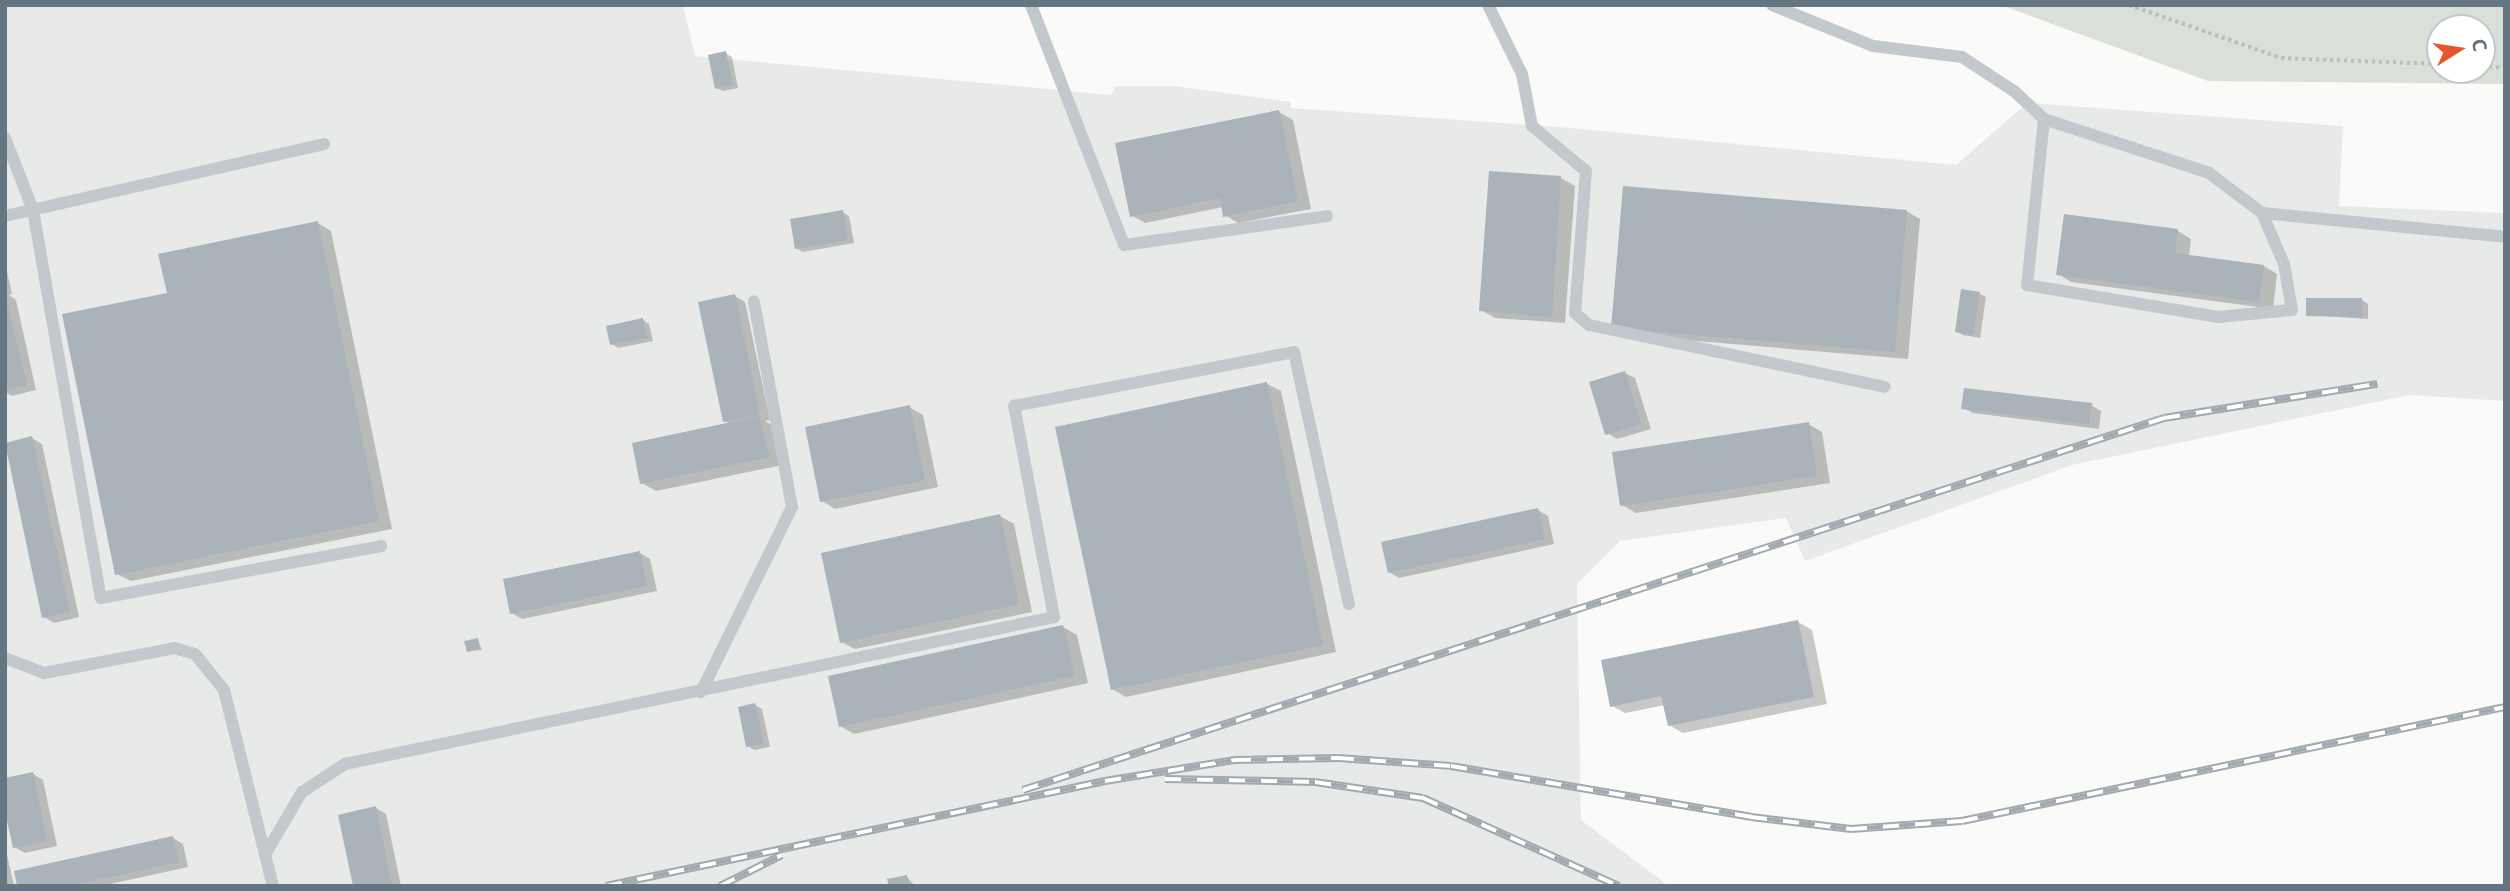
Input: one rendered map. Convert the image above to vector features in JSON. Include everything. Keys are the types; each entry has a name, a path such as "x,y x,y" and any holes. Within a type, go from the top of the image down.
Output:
{"lane":[{"path":"1031,5 1124,245 1327,216"},
{"path":"1488,5 1522,74 1532,126 1586,172 1575,313 1589,325 1885,387"},
{"path":"1772,5 1872,47 1962,57 2014,91 2044,119 2209,173 2262,213 2284,264 2292,310 2218,317 2027,285 2044,119"},
{"path":"5,138 33,210 101,598 381,546"},
{"path":"5,216 324,144"},
{"path":"2262,213 2505,237"},
{"path":"701,692 792,507 754,301"},
{"path":"266,853 302,792 345,764 1054,617 1014,406 1294,352 1349,604"},
{"path":"5,658 44,673 175,648 195,654 223,690 273,886"}],"path":[{"path":"2129,5 2281,58 2426,63"}],"shaded area":[{"path":"5,5 683,5 695,56 1111,95 1116,86 1174,86 1291,102 1291,108 1570,128 1956,165 2027,103 2343,126 2339,206 2505,213 2505,401 2410,395 2072,465 1805,561 1786,518 1620,541 1577,584 1581,820 1669,886 5,886"},
{"path":"2001,5 2505,5 2505,84 2496,84 2496,14 2426,14 2426,83 2208,81"}],"building":[{"path":"726,51 733,85 715,89 708,55"},
{"path":"1279,110 1298,201 1223,217 1220,198 1130,217 1115,143"},
{"path":"1489,171 1561,176 1552,317 1479,311"},
{"path":"1623,186 1907,210 1895,352 1611,328"},
{"path":"843,210 848,240 795,249 790,219"},
{"path":"2064,214 2178,229 2175,253 2264,265 2259,302 2056,275"},
{"path":"318,221 379,521 115,575 62,314 167,293 158,254"},
{"path":"1961,289 1980,292 1973,335 1955,332"},
{"path":"5,293 27,385 5,390"},
{"path":"735,294 760,415 723,422 698,302"},
{"path":"2306,298 2362,298 2362,317 2306,316"},
{"path":"643,318 647,338 610,345 606,326"},
{"path":"1625,371 1641,424 1605,435 1589,382"},
{"path":"1267,382 1323,645 1111,690 1055,427"},
{"path":"1964,388 2092,403 2089,424 1961,409"},
{"path":"910,405 925,480 820,502 805,427"},
{"path":"760,416 769,457 640,484 632,443"},
{"path":"1809,422 1817,476 1620,506 1612,452"},
{"path":"32,436 70,612 42,618 5,443"},
{"path":"1538,508 1545,539 1388,573 1381,542"},
{"path":"1000,514 1019,604 840,643 821,553"},
{"path":"640,551 647,586 510,614 503,579"},
{"path":"1798,620 1814,697 1668,726 1661,696 1610,707 1601,660"},
{"path":"1063,625 1075,676 839,727 828,676"},
{"path":"478,638 480,649 467,652 464,641"},
{"path":"755,703 764,744 746,747 738,707"},
{"path":"33,772 47,841 13,848 5,812 5,778"},
{"path":"376,806 392,886 353,886 338,815"},
{"path":"173,836 179,862 68,886 17,886 14,871"},
{"path":"907,875 909,886 889,886 887,879"}],"railway":[{"path":"1023,790 2164,418 2377,384"},
{"path":"606,886 1105,781 1235,760 1338,758 1451,766 1751,817 1851,829 1962,821 2505,707"},
{"path":"1165,779 1315,782 1423,798 1619,886"},
{"path":"720,886 782,855"}]}
